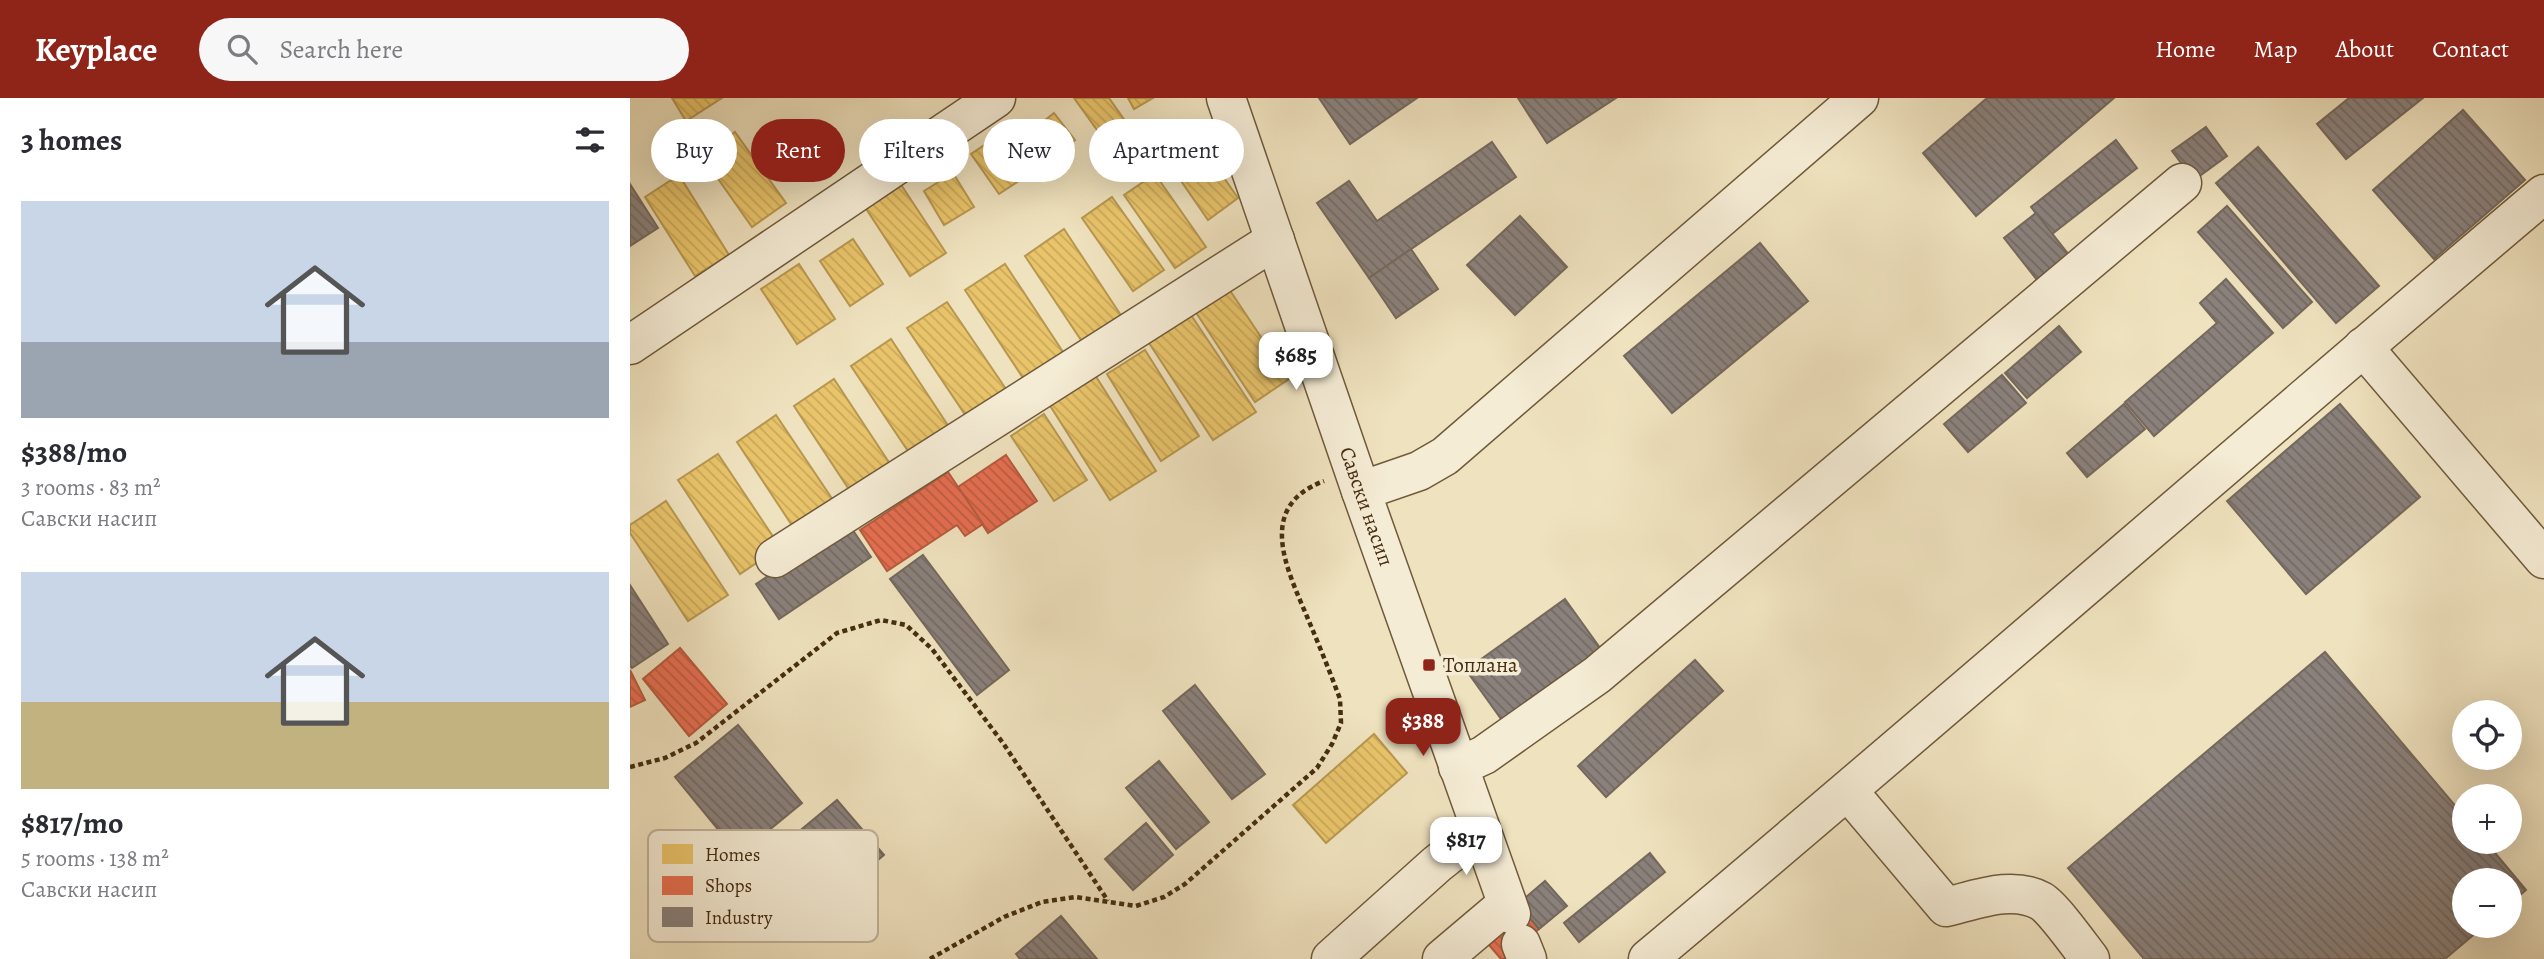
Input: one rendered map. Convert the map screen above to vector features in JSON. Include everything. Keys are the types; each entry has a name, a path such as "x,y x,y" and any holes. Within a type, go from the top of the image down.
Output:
{"street":[{"path":"630,345 996,98"},
{"name":"Савски насип","path":"1226,98 1517,930"},
{"path":"1358,481 1419,471 1445,456 1859,98"},
{"path":"1458,767 1484,755 1597,675 2182,183"},
{"path":"1648,959 2544,194"},
{"path":"775,558 1275,240"},
{"path":"2363,347 2544,559"},
{"path":"1848,791 1946,908 1987,897 2018,893 2043,902 2090,959"},
{"path":"1331,959 1437,864 1480,830"},
{"path":"1442,959 1517,930"}],"path":[{"path":"930,959 1004,917 1042,902 1075,897 1136,906 1164,897 1185,884 1317,768 1341,723 1340,699 1284,560 1281,535 1286,513 1297,497 1312,485 1358,481"},
{"path":"630,767 665,758 696,743 837,633 881,620 906,625 932,649 1003,743 1109,902"}],"building: Homes":[{"path":"672,98 722,98 689,119 685,119"},
{"path":"1074,98 1109,98 1124,119 1089,119"},
{"path":"1128,98 1153,98 1134,109"},
{"path":"1054,113 1059,119 1047,119"},
{"path":"737,135 751,154 751,182 771,182 786,203 752,227 720,182 737,182"},
{"path":"983,146 983,171 971,154"},
{"path":"668,182 683,182 729,255 695,276 645,197"},
{"path":"895,182 899,182 946,253 910,276 863,204"},
{"path":"938,182 959,182 974,207 944,225 924,191"},
{"path":"991,182 1017,182 999,194"},
{"path":"1143,182 1161,182 1206,247 1175,268 1124,195"},
{"path":"1182,182 1227,182 1238,198 1208,220"},
{"path":"1112,197 1164,270 1133,291 1082,218"},
{"path":"1064,229 1126,323 1087,349 1025,256"},
{"path":"853,239 883,284 850,306 820,261"},
{"path":"799,264 835,319 797,344 761,289"},
{"path":"1005,264 1067,358 1027,384 965,290"},
{"path":"1229,289 1289,379 1255,402 1195,311"},
{"path":"947,302 1010,395 970,422 907,328"},
{"path":"1191,315 1256,412 1213,440 1149,343"},
{"path":"891,339 953,433 914,460 851,366"},
{"path":"1145,350 1199,436 1161,461 1107,374"},
{"path":"1095,375 1156,471 1110,500 1049,404"},
{"path":"834,379 896,473 856,500 794,406"},
{"path":"1044,414 1087,480 1054,501 1011,436"},
{"path":"776,415 839,509 799,536 737,442"},
{"path":"718,454 780,547 740,574 678,480"},
{"path":"666,501 728,595 688,621 630,533 630,525"},
{"path":"1374,734 1407,773 1326,843 1293,805"}],"building: Shops":[{"path":"1006,455 1037,501 988,533 958,487"},
{"path":"948,472 983,524 965,536 957,525 887,571 860,530"},
{"path":"680,648 727,704 689,736 643,679"},
{"path":"630,670 645,700 630,707"},
{"path":"1520,906 1539,929 1505,959 1501,959 1483,938"}],"building: Industry":[{"path":"1319,98 1417,98 1350,144"},
{"path":"1518,98 1616,98 1547,143"},
{"path":"1987,98 2114,98 1976,216 1923,153"},
{"path":"2349,98 2423,98 2346,159 2317,124"},
{"path":"2463,110 2525,180 2434,259 2373,190"},
{"path":"2206,127 2227,156 2194,180 2172,151"},
{"path":"2116,140 2137,168 2052,234 2031,207"},
{"path":"1492,142 1516,177 1369,278 1317,203 1349,181 1377,221"},
{"path":"2258,147 2379,286 2336,323 2216,183"},
{"path":"630,184 658,228 630,246"},
{"path":"2227,206 2312,302 2283,328 2198,232"},
{"path":"2036,213 2073,260 2041,285 2004,238"},
{"path":"1520,216 1567,267 1515,315 1467,265"},
{"path":"1760,243 1808,301 1672,413 1624,356"},
{"path":"1411,249 1438,289 1396,318 1369,278"},
{"path":"2226,279 2273,333 2154,436 2125,402 2217,323 2200,303"},
{"path":"2059,326 2081,352 2027,398 2005,373"},
{"path":"2002,375 2026,403 1968,452 1944,424"},
{"path":"2124,404 2145,429 2087,477 2067,453"},
{"path":"2340,404 2420,497 2306,594 2227,501"},
{"path":"848,523 871,557 779,619 756,584"},
{"path":"923,555 1009,670 977,695 890,579"},
{"path":"630,585 668,644 632,668 630,666"},
{"path":"1565,599 1603,652 1504,723 1466,670"},
{"path":"2325,652 2452,802 2452,854 2496,854 2508,868 2452,868 2452,938 2470,938 2445,959 2144,959 2068,868"},
{"path":"1695,660 1723,691 1606,797 1578,766"},
{"path":"1195,685 1265,774 1232,799 1163,711"},
{"path":"738,725 802,803 769,830 718,830 675,777"},
{"path":"1159,761 1209,822 1176,849 1126,788"},
{"path":"837,800 863,830 801,830"},
{"path":"1146,823 1173,855 1133,890 1105,859"},
{"path":"878,848 884,855 878,860"},
{"path":"1650,853 1665,872 1579,942 1564,923"},
{"path":"1545,881 1567,906 1539,929 1518,904"},
{"path":"1061,916 1097,959 1020,959 1016,954"}],"place":[{"name":"Топлана","path":"1429,665"}]}
